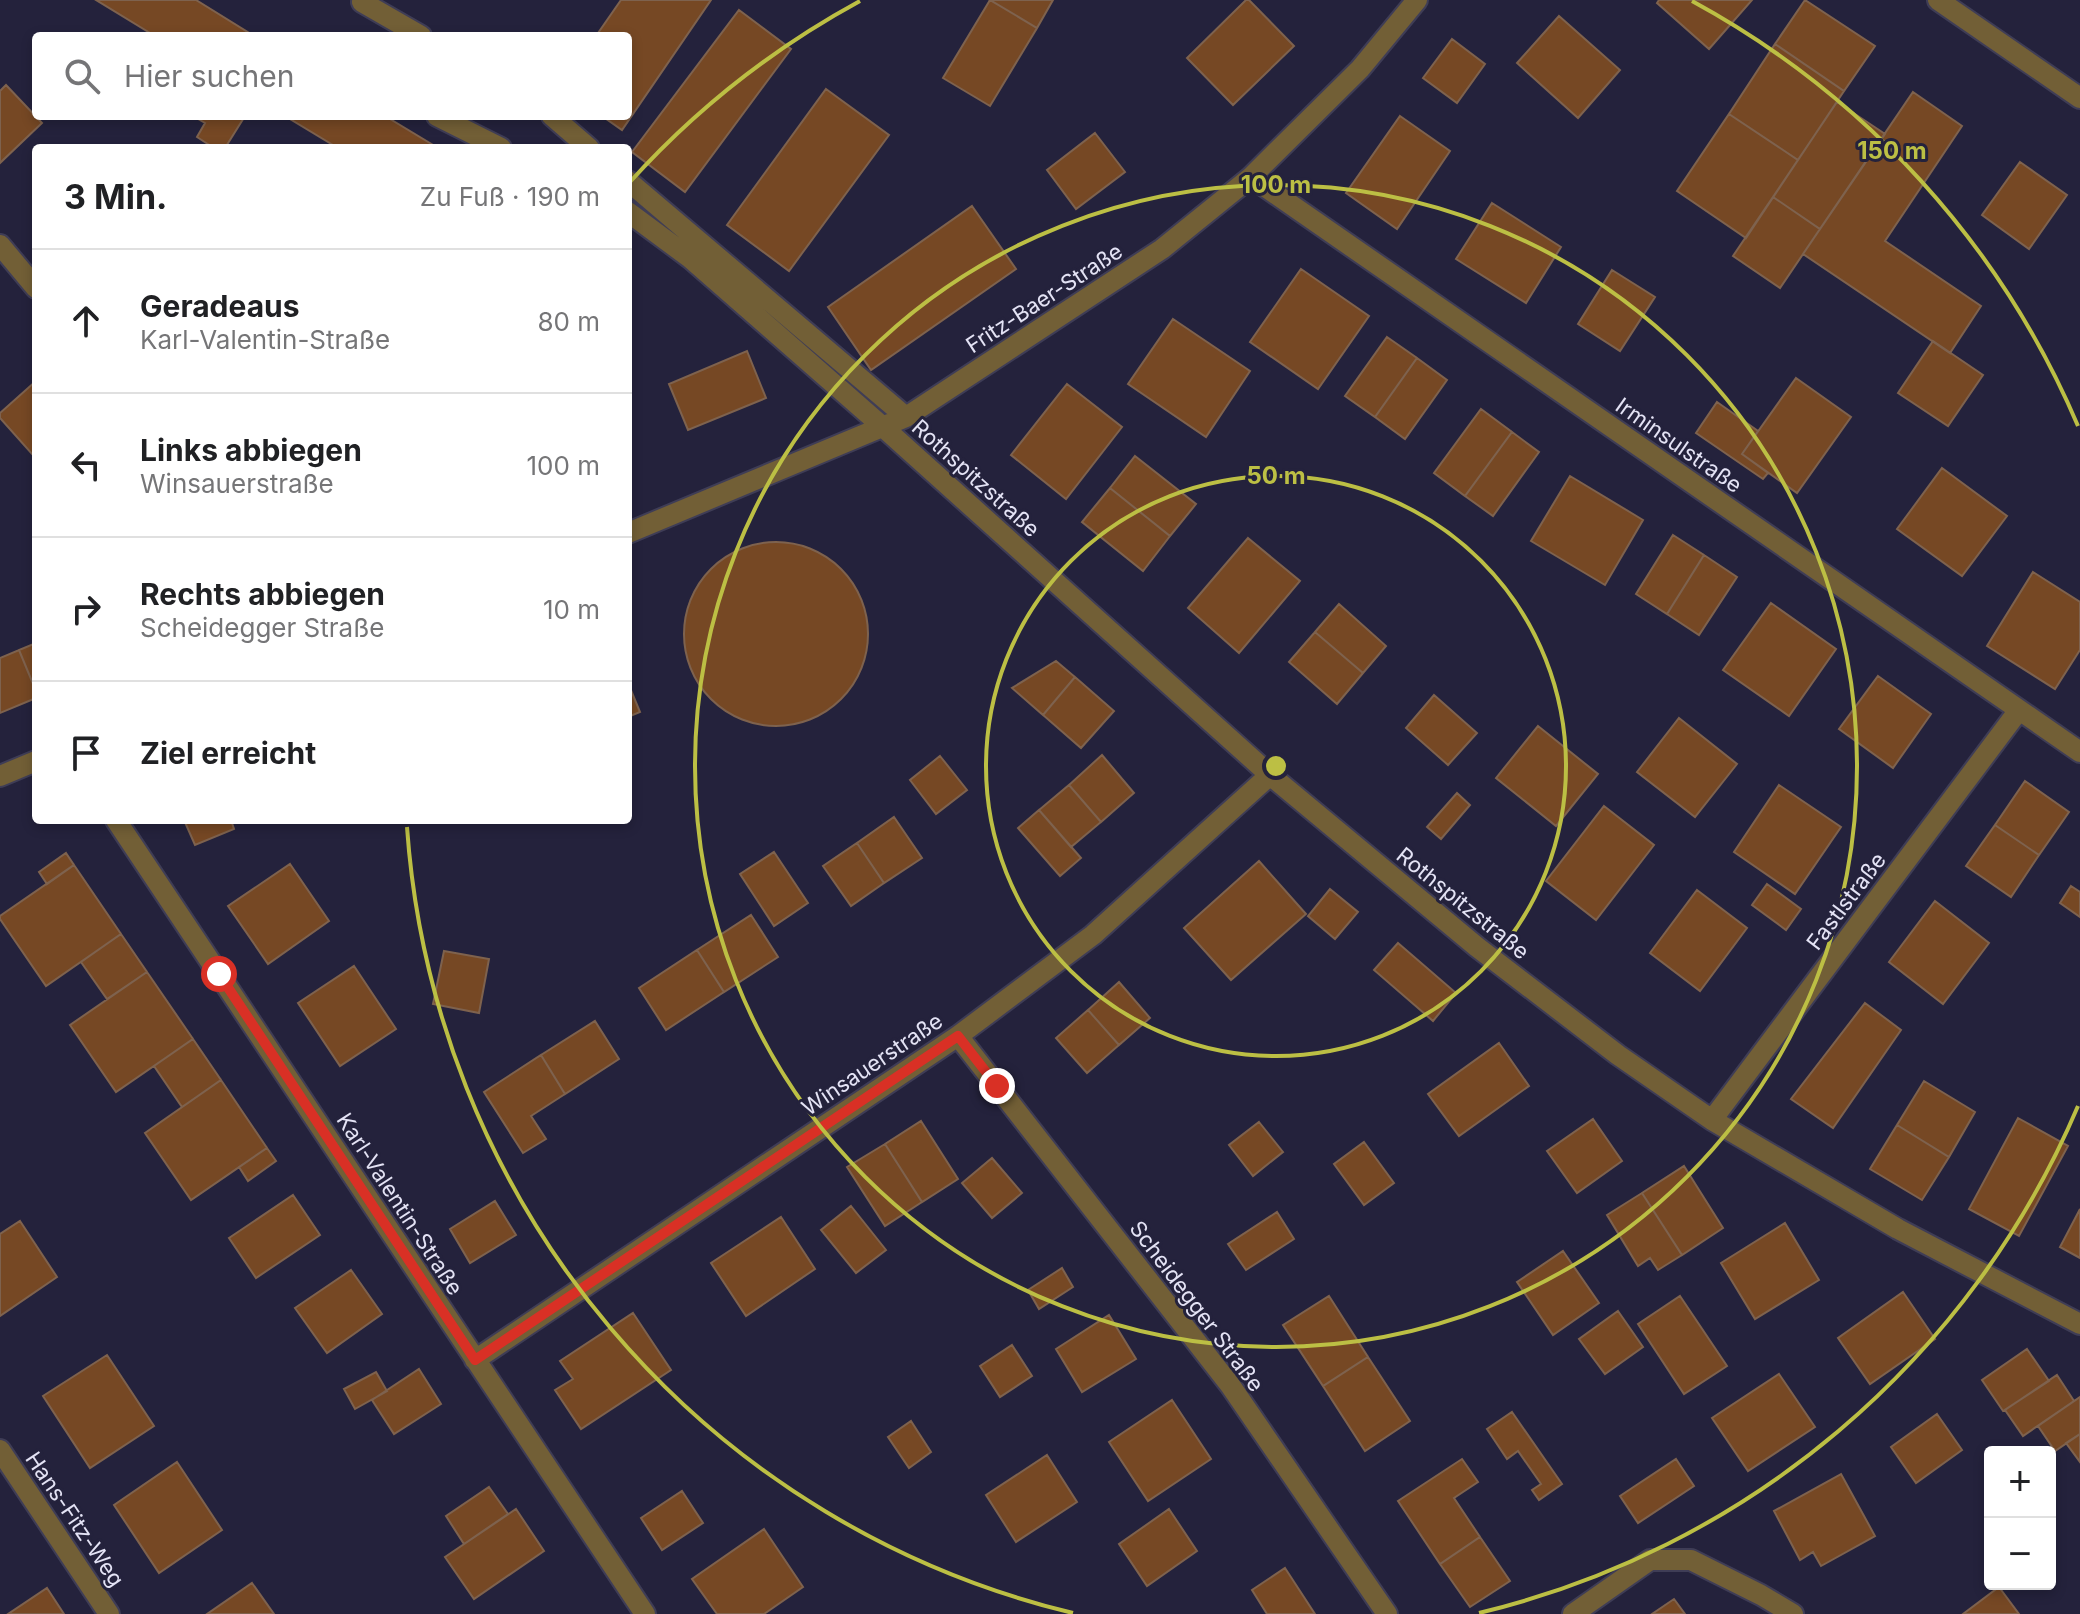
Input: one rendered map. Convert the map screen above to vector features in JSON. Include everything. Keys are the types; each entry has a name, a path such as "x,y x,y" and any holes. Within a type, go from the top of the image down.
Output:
{"street":[{"name":"Fritz-Baer-Straße","path":"632,531 906,417 1162,249 1251,177 1360,69 1417,0"},
{"path":"1938,0 2080,98"},
{"path":"362,2 414,32"},
{"path":"445,120 493,144"},
{"path":"557,120 584,144"},
{"name":"Irminsulstraße","path":"1251,177 2080,752"},
{"path":"632,184 906,417"},
{"name":"Rothspitzstraße","path":"632,215 690,258 883,427 1270,775 1477,947 1618,1055 1712,1120 1898,1229 2080,1324"},
{"path":"0,245 32,283"},
{"name":"Fastlstraße","path":"1712,1120 2019,710"},
{"path":"0,776 32,763"},
{"name":"Winsauerstraße","path":"475,1360 958,1036 1093,935 1270,775"},
{"name":"Karl-Valentin-Straße","path":"119,824 645,1614"},
{"name":"Scheidegger Straße","path":"958,1036 1230,1385 1387,1614"},
{"name":"Hans-Fitz-Weg","path":"0,1450 109,1614"},
{"path":"1573,1614 1650,1560 1691,1560 1793,1614"}],"building":[{"path":"96,0 196,0 248,32 148,32"},
{"path":"621,0 711,0 632,115 632,32 599,32"},
{"path":"990,0 1037,28 990,106 943,78"},
{"path":"990,0 1053,0 1037,28"},
{"path":"1246,0 1294,46 1233,105 1187,58"},
{"path":"1659,0 1752,0 1709,49 1657,3"},
{"path":"1805,0 1875,46 1844,91 1775,44"},
{"path":"739,10 791,49 685,192 632,152"},
{"path":"1559,16 1620,70 1578,118 1517,63"},
{"path":"1452,39 1485,64 1457,103 1423,78"},
{"path":"1775,44 1844,91 1798,160 1729,114"},
{"path":"6,85 32,112 32,120 42,123 0,163 0,91"},
{"path":"826,89 889,135 789,271 727,225"},
{"path":"1913,92 1962,126 1885,241 1981,306 1950,353 1803,254"},
{"path":"1837,102 1885,134 1820,229 1773,197"},
{"path":"1729,114 1798,160 1746,238 1677,191"},
{"path":"1400,116 1450,151 1397,229 1346,193"},
{"path":"200,120 242,120 228,144 208,144 197,137 205,123"},
{"path":"292,120 392,120 431,144 331,144"},
{"path":"608,120 629,120 622,130"},
{"path":"1095,133 1125,172 1076,209 1047,170"},
{"path":"2020,162 2067,195 2029,249 1982,215"},
{"path":"1773,197 1820,229 1780,288 1733,256"},
{"path":"1492,203 1561,247 1526,303 1456,259"},
{"path":"972,206 1016,269 871,370 828,307"},
{"path":"1301,269 1369,316 1318,389 1250,342"},
{"path":"1612,270 1655,297 1620,351 1578,324"},
{"path":"1173,319 1250,371 1206,437 1128,384"},
{"path":"1387,337 1417,358 1375,417 1345,396"},
{"path":"1933,341 1983,375 1948,426 1898,393"},
{"path":"747,351 766,398 688,430 669,384"},
{"path":"1417,358 1447,380 1405,439 1375,417"},
{"path":"1796,378 1851,417 1797,493 1742,454"},
{"path":"1067,384 1122,427 1066,499 1011,455"},
{"path":"32,385 32,454 0,418 0,413"},
{"path":"1717,402 1758,431 1742,454 1768,473 1763,479 1696,433"},
{"path":"1481,409 1512,432 1465,496 1434,473"},
{"path":"1512,432 1539,452 1493,516 1465,496"},
{"path":"1135,456 1196,504 1170,536 1110,488"},
{"path":"1942,468 2007,516 1962,576 1897,529"},
{"path":"1570,476 1643,520 1605,585 1531,541"},
{"path":"1110,488 1170,536 1143,571 1082,522"},
{"path":"1673,535 1704,555 1667,614 1636,594"},
{"path":"1248,538 1300,581 1239,653 1188,608"},
{"path":"776,542 811,549 841,569 861,599 868,634 861,669 841,699 811,719 776,726 741,719 711,699 691,669 684,634 691,599 711,569 741,549"},
{"path":"1704,555 1737,577 1699,635 1667,614"},
{"path":"2033,572 2080,602 2080,650 2055,689 1987,646"},
{"path":"1771,603 1836,649 1789,716 1723,670"},
{"path":"1339,604 1386,646 1363,673 1315,632"},
{"path":"1315,632 1363,673 1337,704 1289,662"},
{"path":"32,645 32,681 19,650"},
{"path":"19,650 32,681 32,700 0,713 0,658"},
{"path":"1056,661 1075,677 1043,715 1012,688"},
{"path":"1878,676 1931,714 1893,768 1839,729"},
{"path":"1075,677 1114,711 1081,748 1043,715"},
{"path":"632,693 640,712 632,715"},
{"path":"1434,695 1477,733 1448,765 1406,728"},
{"path":"1679,718 1737,764 1695,817 1637,772"},
{"path":"1538,726 1598,774 1556,826 1496,778"},
{"path":"1102,755 1134,793 1101,822 1069,785"},
{"path":"940,756 967,790 936,814 910,780"},
{"path":"2025,781 2069,812 2039,855 1995,825"},
{"path":"1069,785 1101,822 1071,847 1039,810"},
{"path":"1779,785 1841,827 1795,894 1734,852"},
{"path":"1457,793 1470,805 1441,839 1427,827"},
{"path":"1604,806 1654,845 1596,920 1546,881"},
{"path":"1039,810 1081,858 1060,876 1018,828"},
{"path":"894,817 922,858 884,883 857,843"},
{"path":"186,824 232,824 234,829 195,845"},
{"path":"1995,825 2039,855 2011,897 1966,866"},
{"path":"857,843 884,883 851,906 823,866"},
{"path":"774,852 808,903 774,926 740,874"},
{"path":"66,853 74,865 47,884 39,872"},
{"path":"1259,861 1306,914 1231,980 1184,928"},
{"path":"290,864 329,921 268,964 228,906"},
{"path":"74,865 121,934 46,986 0,916"},
{"path":"1767,884 1801,909 1786,930 1752,905"},
{"path":"2071,886 2080,892 2080,917 2060,903"},
{"path":"1330,889 1358,912 1335,939 1308,916"},
{"path":"1697,890 1747,928 1700,991 1650,953"},
{"path":"1935,901 1989,943 1943,1004 1889,962"},
{"path":"751,915 778,957 724,992 697,950"},
{"path":"121,934 147,972 107,999 81,962"},
{"path":"1398,943 1456,993 1433,1021 1374,970"},
{"path":"697,950 724,992 666,1030 639,988"},
{"path":"444,951 489,959 479,1013 433,1004"},
{"path":"354,966 396,1029 340,1066 298,1003"},
{"path":"147,972 193,1039 116,1092 70,1025"},
{"path":"1119,982 1150,1018 1119,1045 1088,1010"},
{"path":"1865,1003 1901,1030 1833,1128 1791,1099"},
{"path":"1088,1010 1119,1045 1087,1073 1056,1038"},
{"path":"595,1021 619,1059 565,1094 541,1055"},
{"path":"193,1039 221,1080 182,1107 154,1066"},
{"path":"1499,1043 1529,1086 1459,1136 1428,1094"},
{"path":"541,1055 565,1094 531,1116 546,1139 523,1153 484,1092"},
{"path":"221,1080 267,1148 191,1200 145,1133"},
{"path":"1924,1081 1975,1112 1949,1157 1897,1125"},
{"path":"2018,1118 2068,1146 2019,1236 1969,1209"},
{"path":"1593,1119 1622,1161 1577,1193 1547,1151"},
{"path":"921,1121 958,1179 922,1202 885,1144"},
{"path":"1259,1122 1283,1152 1253,1176 1229,1145"},
{"path":"1897,1125 1949,1157 1922,1200 1870,1169"},
{"path":"1364,1142 1394,1183 1364,1205 1334,1164"},
{"path":"885,1144 922,1202 885,1226 847,1167"},
{"path":"267,1148 276,1161 248,1181 239,1167"},
{"path":"992,1158 1022,1193 992,1218 962,1183"},
{"path":"1684,1166 1723,1228 1682,1255 1642,1193"},
{"path":"1642,1193 1682,1255 1658,1270 1650,1258 1638,1266 1607,1215"},
{"path":"293,1195 320,1235 256,1278 229,1238"},
{"path":"495,1201 516,1235 470,1263 450,1229"},
{"path":"851,1206 886,1250 856,1273 821,1230"},
{"path":"2080,1209 2080,1258 2060,1247"},
{"path":"1277,1212 1294,1239 1246,1270 1228,1244"},
{"path":"781,1217 815,1269 746,1316 711,1263"},
{"path":"20,1221 57,1277 0,1316 0,1234"},
{"path":"1785,1223 1819,1280 1755,1319 1721,1263"},
{"path":"1563,1251 1599,1303 1553,1335 1517,1282"},
{"path":"1062,1268 1073,1287 1039,1309 1028,1290"},
{"path":"351,1270 382,1314 327,1353 295,1308"},
{"path":"1903,1292 1935,1339 1870,1384 1838,1338"},
{"path":"1329,1296 1368,1357 1323,1386 1283,1325"},
{"path":"1680,1296 1727,1366 1684,1394 1638,1324"},
{"path":"1618,1311 1643,1347 1605,1374 1579,1339"},
{"path":"633,1313 671,1370 581,1429 555,1390 573,1379 560,1361"},
{"path":"1109,1315 1136,1359 1082,1392 1056,1349"},
{"path":"1012,1345 1032,1376 1000,1397 980,1366"},
{"path":"2027,1349 2049,1381 2003,1411 1982,1380"},
{"path":"107,1355 154,1426 90,1468 43,1396"},
{"path":"1368,1357 1410,1421 1365,1451 1323,1386"},
{"path":"419,1369 441,1404 394,1434 372,1400"},
{"path":"376,1372 387,1391 355,1409 344,1389"},
{"path":"1779,1374 1815,1427 1748,1471 1712,1418"},
{"path":"2057,1375 2074,1401 2023,1436 2005,1410"},
{"path":"2080,1397 2080,1434 2056,1450 2056,1446 2052,1446 2038,1426"},
{"path":"1172,1400 1211,1459 1148,1501 1109,1442"},
{"path":"1512,1412 1562,1484 1539,1500 1532,1490 1541,1484 1518,1451 1507,1459 1487,1429"},
{"path":"1937,1414 1962,1450 1916,1483 1891,1447"},
{"path":"911,1421 931,1452 909,1468 888,1437"},
{"path":"2080,1434 2080,1462 2066,1443"},
{"path":"1047,1455 1077,1502 1016,1542 986,1495"},
{"path":"1462,1459 1478,1482 1454,1498 1480,1537 1440,1564 1398,1501"},
{"path":"1676,1459 1694,1486 1638,1523 1620,1496"},
{"path":"177,1462 222,1530 159,1573 114,1505"},
{"path":"1841,1474 1875,1536 1821,1566 1813,1552 1800,1560 1774,1511"},
{"path":"489,1487 508,1514 464,1544 446,1516"},
{"path":"682,1491 703,1523 662,1550 641,1518"},
{"path":"516,1509 544,1551 474,1599 445,1557"},
{"path":"1169,1509 1197,1551 1147,1586 1119,1544"},
{"path":"764,1529 803,1587 764,1614 717,1614 692,1579"},
{"path":"1480,1537 1510,1581 1470,1607 1440,1564"},
{"path":"1285,1568 1315,1614 1267,1614 1252,1590"},
{"path":"252,1583 274,1614 207,1614"},
{"path":"47,1588 64,1614 8,1614"},
{"path":"1995,1590 2001,1590 2019,1614 1963,1614"},
{"path":"1674,1599 1685,1614 1652,1614"}],"route":[{"path":"219,974 475,1360 958,1036 997,1086"}]}
